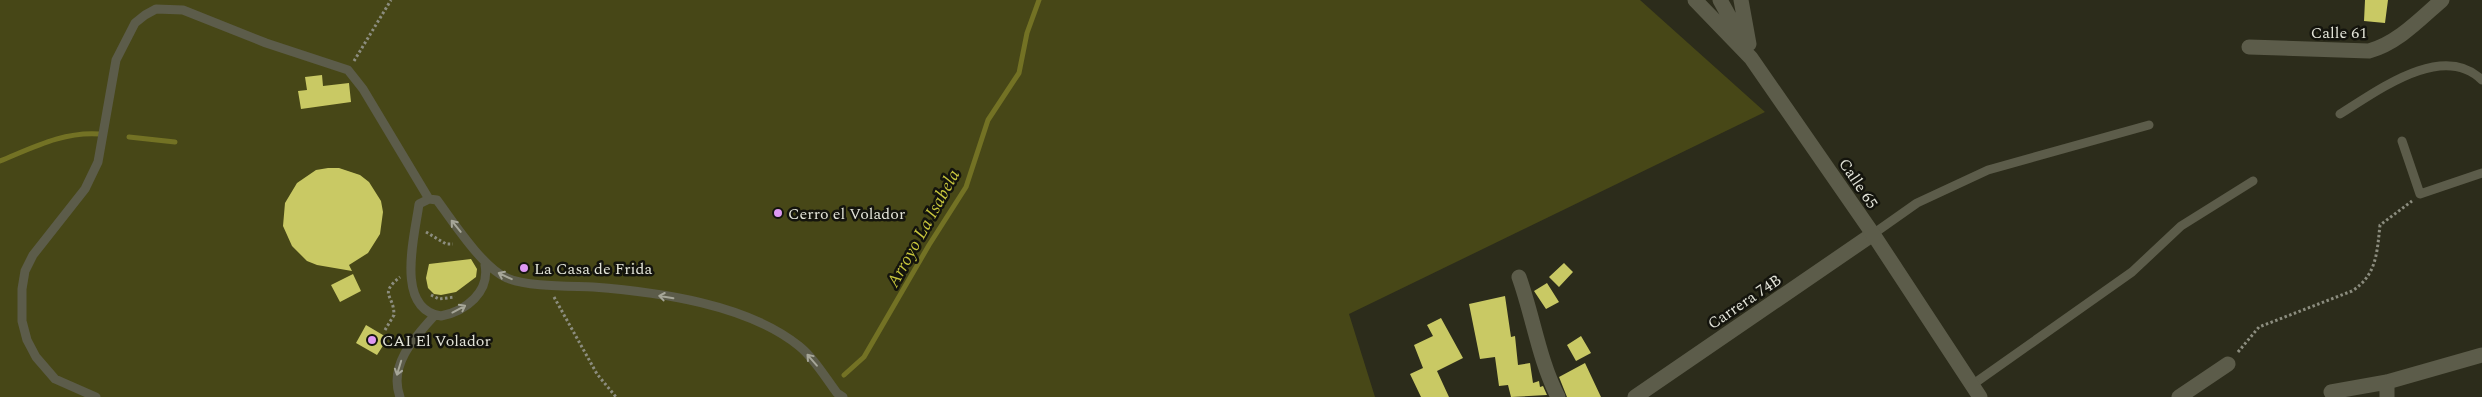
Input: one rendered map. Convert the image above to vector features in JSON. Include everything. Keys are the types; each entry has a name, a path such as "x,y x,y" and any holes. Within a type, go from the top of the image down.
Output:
{"street":[{"name":"Calle 65","path":"1694,0 1751,58 1873,234 1976,391"},
{"path":"1720,0 1751,58"},
{"path":"1741,0 1751,58"},
{"name":"Calle 61","path":"2249,47 2369,51 2397,38 2442,0"},
{"name":"Carrera 74B","path":"1635,397 1873,234"},
{"path":"1519,277 1548,376 1558,397"},
{"path":"2331,392 2387,389 2482,356"},
{"path":"2180,397 2228,364"}],"lane":[{"path":"96,397 54,379 36,357 24,327 20,302 25,271 34,255 85,189 98,162 116,60 135,23 156,9 183,10 266,43 348,70 363,89 429,198 437,200 486,264 507,278 680,299 741,314 762,323 799,346 837,393 843,397"},
{"path":"2340,114 2401,76 2423,69 2443,67 2466,69 2482,80"},
{"path":"1873,234 1917,203 1988,170 2149,125"},
{"path":"2402,141 2420,194 2482,173"},
{"path":"1976,391 2132,272 2181,226 2253,181"},
{"path":"429,198 419,204 411,269 414,294 421,305 435,315 449,314 472,301 482,290 486,279 486,264"},
{"path":"400,397 396,373 402,359 435,315"}],"path":[{"path":"348,70 391,0"},
{"path":"2228,364 2259,327 2352,291 2363,284 2371,273 2376,261 2380,225 2420,194"},
{"path":"416,230 428,233 446,244 453,244 469,255 476,251"},
{"path":"385,330 394,315 387,293 389,286 411,269"},
{"path":"546,284 560,305 597,374 616,397"},
{"path":"429,293 439,299 449,297"}],"shaded area":[{"name":"Cerro el Volador","path":"0,0 1640,0 1765,112 1349,314 1375,397 0,397"}],"building":[{"path":"2365,0 2388,0 2385,23 2364,21"},
{"path":"322,75 323,86 349,83 351,102 301,109 298,91 307,90 305,77"},
{"path":"339,168 360,175 369,182 381,201 383,212 380,234 368,253 349,265 352,271 317,265 307,261 292,246 283,226 285,203 297,183 316,170"},
{"path":"471,259 477,269 476,277 456,292 441,295 434,294 428,288 426,278 429,264"},
{"path":"1564,263 1573,272 1559,287 1549,277"},
{"path":"353,274 361,291 340,302 331,285"},
{"path":"1547,283 1559,302 1546,309 1534,291"},
{"path":"1505,296 1511,337 1515,336 1518,365 1530,363 1533,383 1539,381 1540,387 1543,386 1547,395 1511,397 1508,385 1499,386 1495,357 1480,359 1469,304"},
{"path":"1441,318 1463,358 1437,371 1449,397 1421,397 1410,374 1423,368 1414,345 1433,336 1427,325"},
{"name":"CAI El Volador","path":"366,325 388,338 377,355 356,343"},
{"path":"1581,336 1591,353 1576,361 1567,345"},
{"path":"1585,363 1601,397 1567,397 1559,377"}],"waterway":[{"name":"Arroyo La Isabela","path":"844,375 864,357 929,245 966,187 988,120 1019,73 1027,33 1039,0"},
{"path":"0,161 61,138 74,135 100,134"},
{"path":"129,137 175,142"}],"place":[{"name":"Cerro el Volador","path":"778,213"},
{"name":"La Casa de Frida","path":"524,268"},
{"name":"CAI El Volador","path":"372,340"}]}
